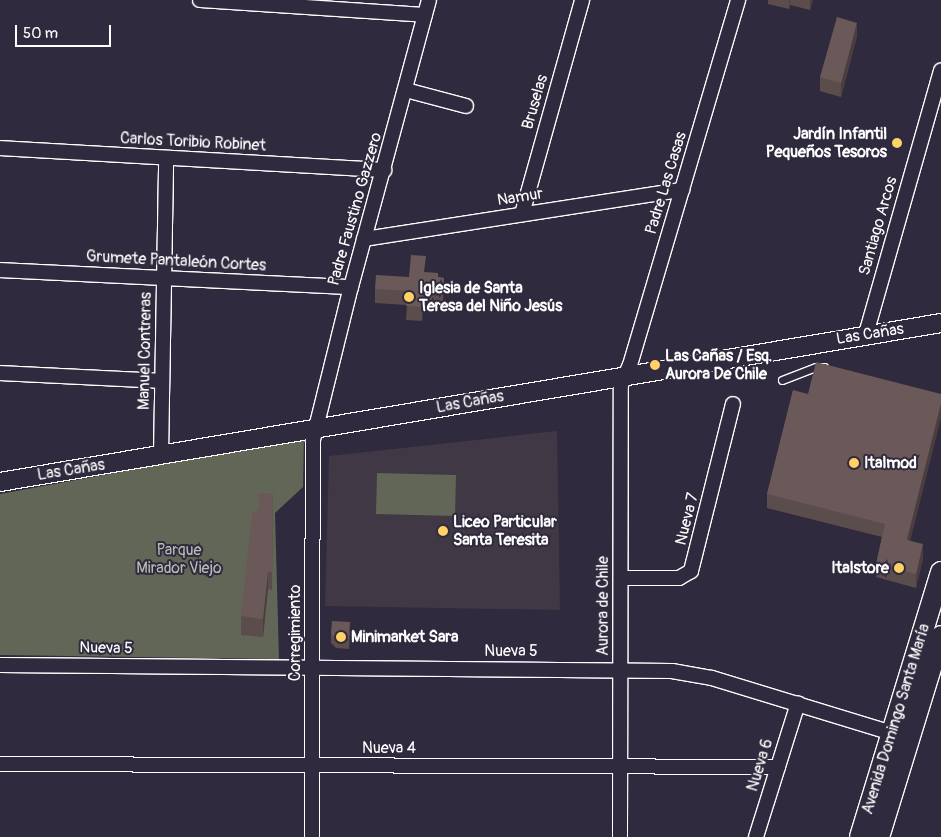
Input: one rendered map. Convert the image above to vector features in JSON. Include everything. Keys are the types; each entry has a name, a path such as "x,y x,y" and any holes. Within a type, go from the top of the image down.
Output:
{"main road":[{"name":"Avenida Domingo Santa María","path":"860,837 939,583"},
{"name":"Avenida Domingo Santa María","path":"879,837 941,636"}],"street":[{"path":"200,0 426,15"},
{"name":"Padre Faustino Gazzero","path":"315,428 351,287 429,0"},
{"name":"Bruselas","path":"522,214 582,0"},
{"name":"Padre Las Casas","path":"625,376 738,0"},
{"name":"Santiago Arcos","path":"866,334 941,70"},
{"path":"406,90 466,106"},
{"name":"Carlos Toribio Robinet","path":"0,148 384,170"},
{"name":"Manuel Contreras","path":"161,455 166,158"},
{"name":"Namur","path":"364,239 682,190"},
{"name":"Grumete Pantaleón Cortes","path":"0,270 351,287"},
{"name":"Las Cañas","path":"0,482 866,334 941,323"},
{"path":"0,373 162,381"},
{"name":"Aurora de Chile","path":"620,837 621,385 625,376"},
{"name":"Nueva 7","path":"621,578 679,578 690,571 733,404"},
{"name":"Corregimiento","path":"312,837 315,428"},
{"name":"Nueva 5","path":"0,665 620,670 698,674 892,733"},
{"name":"Nueva 6","path":"756,837 798,703"},
{"name":"Nueva 4","path":"0,764 778,767"}],"lane":[{"path":"782,380 816,367 834,368"}],"shaded area":[{"name":"Liceo Particular Santa Teresita","path":"557,431 560,610 325,606 329,456"}],"green space":[{"name":"Parque Mirador Viejo","path":"304,438 303,487 275,513 279,659 0,655 0,494"},
{"path":"377,473 456,475 455,516 376,514"}],"building":[{"path":"837,17 857,23 841,83 820,77"},
{"path":"411,255 426,256 424,272 438,273 438,277 444,278 443,288 437,288 437,293 423,292 422,307 406,306 408,291 375,289 376,275 409,277"},
{"name":"Italmod","path":"816,362 941,394 941,404 907,540 923,544 916,574 876,564 885,524 767,494 793,390 808,394"},
{"path":"259,493 273,493 272,572 268,571 263,619 241,616 252,513 259,508"},
{"path":"332,621 350,622 349,639 336,639 331,633"}],"place":[{"name":"Jardín Infantil Pequeños Tesoros","path":"897,143"},
{"name":"Iglesia de Santa Teresa del Niño Jesús","path":"409,297"},
{"name":"Las Cañas / Esq. Aurora De Chile","path":"655,365"},
{"name":"Italmod","path":"854,463"},
{"name":"Liceo Particular Santa Teresita","path":"443,531"},
{"name":"Italstore","path":"899,568"},
{"name":"Minimarket Sara","path":"341,637"}]}
